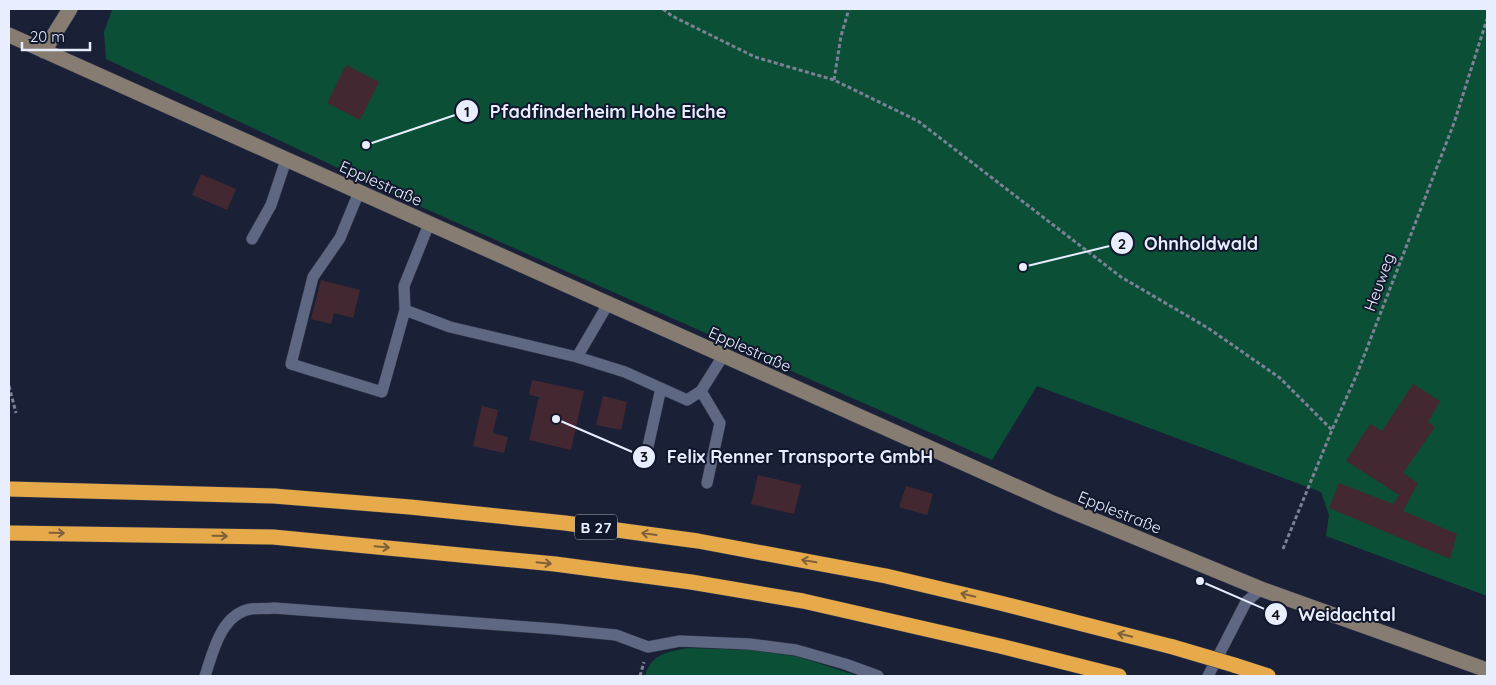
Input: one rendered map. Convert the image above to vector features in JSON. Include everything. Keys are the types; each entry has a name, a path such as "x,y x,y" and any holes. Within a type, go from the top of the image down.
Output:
{"highway":[{"name":"B 27","path":"9,489 274,496 410,507 565,523 698,541 886,576 1000,603 1173,647 1268,676"},
{"path":"9,533 273,537 554,564 691,582 803,601 973,639 1118,676"}],"main road":[{"path":"44,51 70,9"},
{"name":"Epplestraße","path":"9,35 1055,504 1261,589 1487,670"}],"lane":[{"path":"252,239 271,204 286,160"},
{"path":"359,192 340,238 313,277 291,364 382,392 405,310 404,286 429,224"},
{"path":"577,357 608,304"},
{"path":"405,310 450,327 577,357 625,372 687,400 701,391 723,356"},
{"path":"645,460 661,388"},
{"path":"701,391 720,423 707,484"},
{"path":"1208,676 1246,602 1261,589"},
{"path":"205,676 215,645 229,621 249,610 274,608 564,630 616,636 648,647 680,641 749,644 796,650 878,676"}],"path":[{"path":"663,9 672,16 755,57 834,80 918,122 1121,278 1208,328 1280,378 1332,430"},
{"path":"834,80 841,36 849,9"},
{"name":"Heuweg","path":"1283,549 1332,430 1358,374 1454,123 1487,19"},
{"path":"9,386 16,414"}],"green space":[{"path":"1487,9 1487,596 1326,536 1329,515 1321,492 1037,386 992,460 417,205 106,59 104,32 112,10"},
{"path":"687,648 753,650 799,657 858,676 645,676 648,668 656,658 666,653"}],"building":[{"path":"346,65 379,82 360,120 327,103"},
{"path":"201,174 236,189 227,210 192,195"},
{"path":"321,280 360,290 353,318 334,313 331,324 311,319"},
{"path":"532,380 584,391 571,450 529,440 539,397 529,395"},
{"path":"1413,384 1440,401 1428,422 1435,427 1403,473 1418,483 1403,511 1457,534 1450,559 1329,508 1339,483 1393,504 1399,495 1346,461 1370,424 1382,431"},
{"path":"603,396 627,402 621,430 596,425"},
{"path":"482,406 498,410 493,433 508,437 504,453 473,446"},
{"path":"758,475 801,485 794,514 751,504"},
{"path":"906,486 933,494 927,515 899,507"}],"place":[{"name":"Pfadfinderheim Hohe Eiche","path":"366,145"},
{"name":"Ohnholdwald","path":"1023,267"},
{"name":"Felix Renner Transporte GmbH","path":"556,419"},
{"name":"Weidachtal","path":"1200,581"}]}
